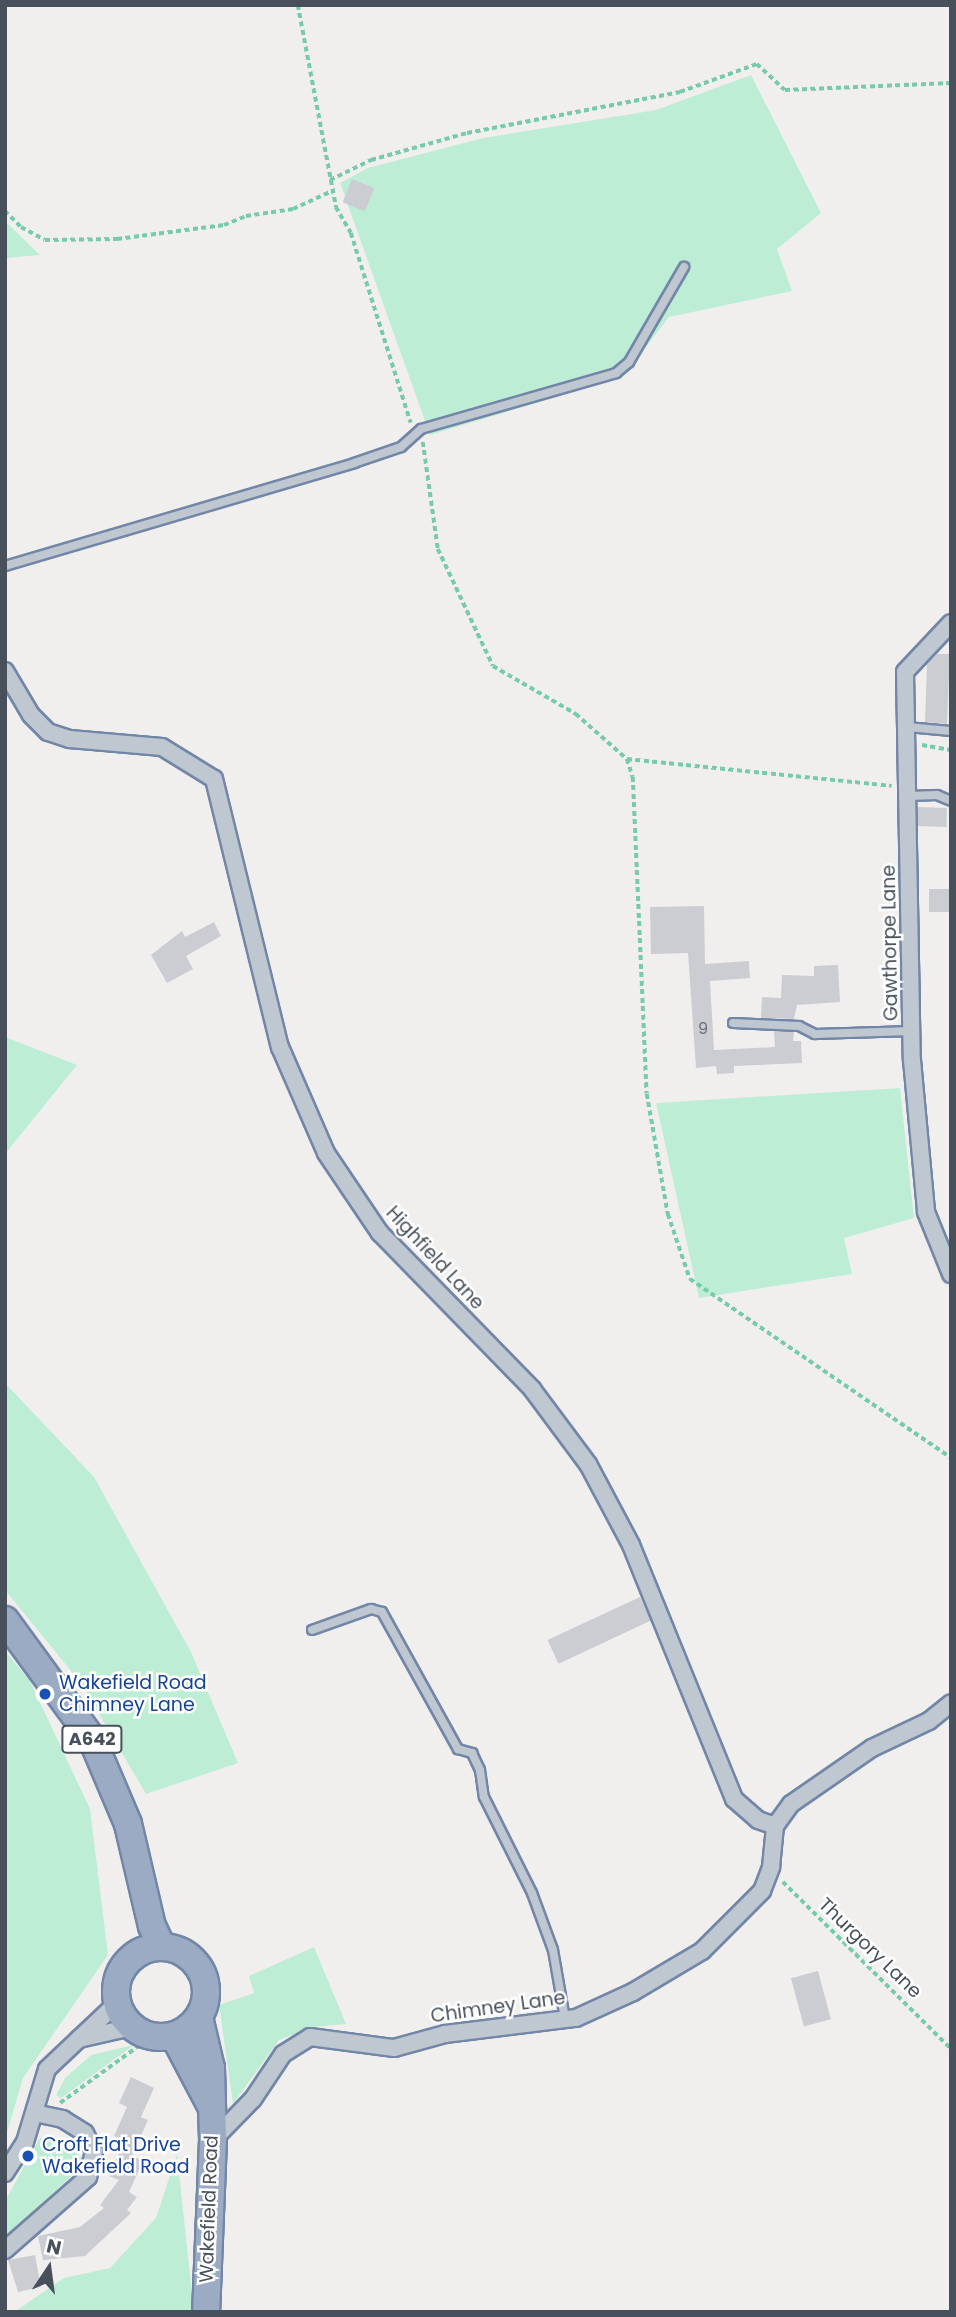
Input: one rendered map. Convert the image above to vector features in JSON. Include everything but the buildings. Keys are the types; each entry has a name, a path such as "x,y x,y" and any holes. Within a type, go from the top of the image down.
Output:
{"highway":[{"name":"A642","path":"5,1620 92,1739 128,1824 139,1880 162,1947"},
{"name":"A642","path":"117,2003 120,1973 129,1960 139,1880"},
{"path":"129,1960 139,1953 162,1947"},
{"name":"Wakefield Road","path":"162,1947 188,1956 204,1978 206,1991 199,2017 211,2068 213,2140 206,2312"},
{"name":"Wakefield Road","path":"117,2003 152,2033 211,2106"},
{"path":"152,2033 199,2017"}],"street":[{"name":"Gawthorpe Lane","path":"951,623 905,672 912,1031 926,1212 951,1274"},
{"name":"Highfield Lane","path":"5,671 31,715 48,732 70,739 162,747 214,779 280,1047 326,1153 393,1249 532,1389 574,1442 631,1545 734,1799 758,1820 775,1826"},
{"path":"775,1826 807,1790 872,1748 929,1721 951,1703"},
{"name":"Chimney Lane","path":"213,2140 253,2099 283,2054 310,2037 394,2048 445,2034 565,2019 633,1992 702,1951 762,1891 771,1867 775,1826"},
{"path":"5,2173 25,2142 39,2113 36,2096 47,2069 117,2003"},
{"path":"79,2039 152,2033"},
{"path":"5,2250 88,2177 94,2151 85,2133 63,2119 39,2113"}],"lane":[{"path":"5,566 354,463 401,447 421,429 616,373 629,362 684,267"},
{"path":"907,735 951,731"},
{"path":"908,791 937,795 951,801"},
{"path":"733,1023 799,1026 815,1034 912,1031"},
{"path":"312,1630 371,1609 382,1612 458,1749 472,1753 480,1770 484,1797 532,1893 552,1950 565,2019"}],"path":[{"path":"298,5 332,191 351,233 409,421 421,429 438,549 493,666 576,713 627,759 633,777 647,1094 668,1214 690,1279 951,1458"},
{"path":"330,180 371,160 467,133 680,92 757,64 785,90 951,83"},
{"path":"5,211 21,227 45,240 117,239 224,225 246,216 293,209 332,191"},
{"path":"907,735 951,750"},
{"path":"627,759 908,791"},
{"name":"Thurgory Lane","path":"771,1867 951,2049"},
{"path":"39,2113 152,2033"}],"green space":[{"path":"751,75 821,213 777,249 792,291 669,317 623,377 430,435 340,183 368,168 483,138 656,110"},
{"path":"5,221 40,255 5,258"},
{"path":"5,1037 77,1065 5,1154"},
{"path":"900,1088 914,1218 844,1238 852,1274 699,1298 656,1103"},
{"path":"5,1383 94,1477 191,1652 238,1763 146,1794 80,1682 5,1590"},
{"path":"5,1651 30,1681 90,1809 108,1955 23,2078 5,2139"},
{"path":"314,1947 346,2024 313,2027 279,2040 233,2104 219,2005 254,1993 249,1976"},
{"path":"134,2045 61,2098 56,2095 65,2078 91,2055"},
{"path":"40,2138 66,2143 83,2159 77,2171 5,2237 5,2201"},
{"path":"177,2154 194,2312 14,2312 64,2278 110,2268 156,2218"}],"place":[{"name":"Wakefield Road Chimney Lane","path":"45,1694"},
{"name":"Croft Flat Drive Wakefield Road","path":"28,2156"}]}
